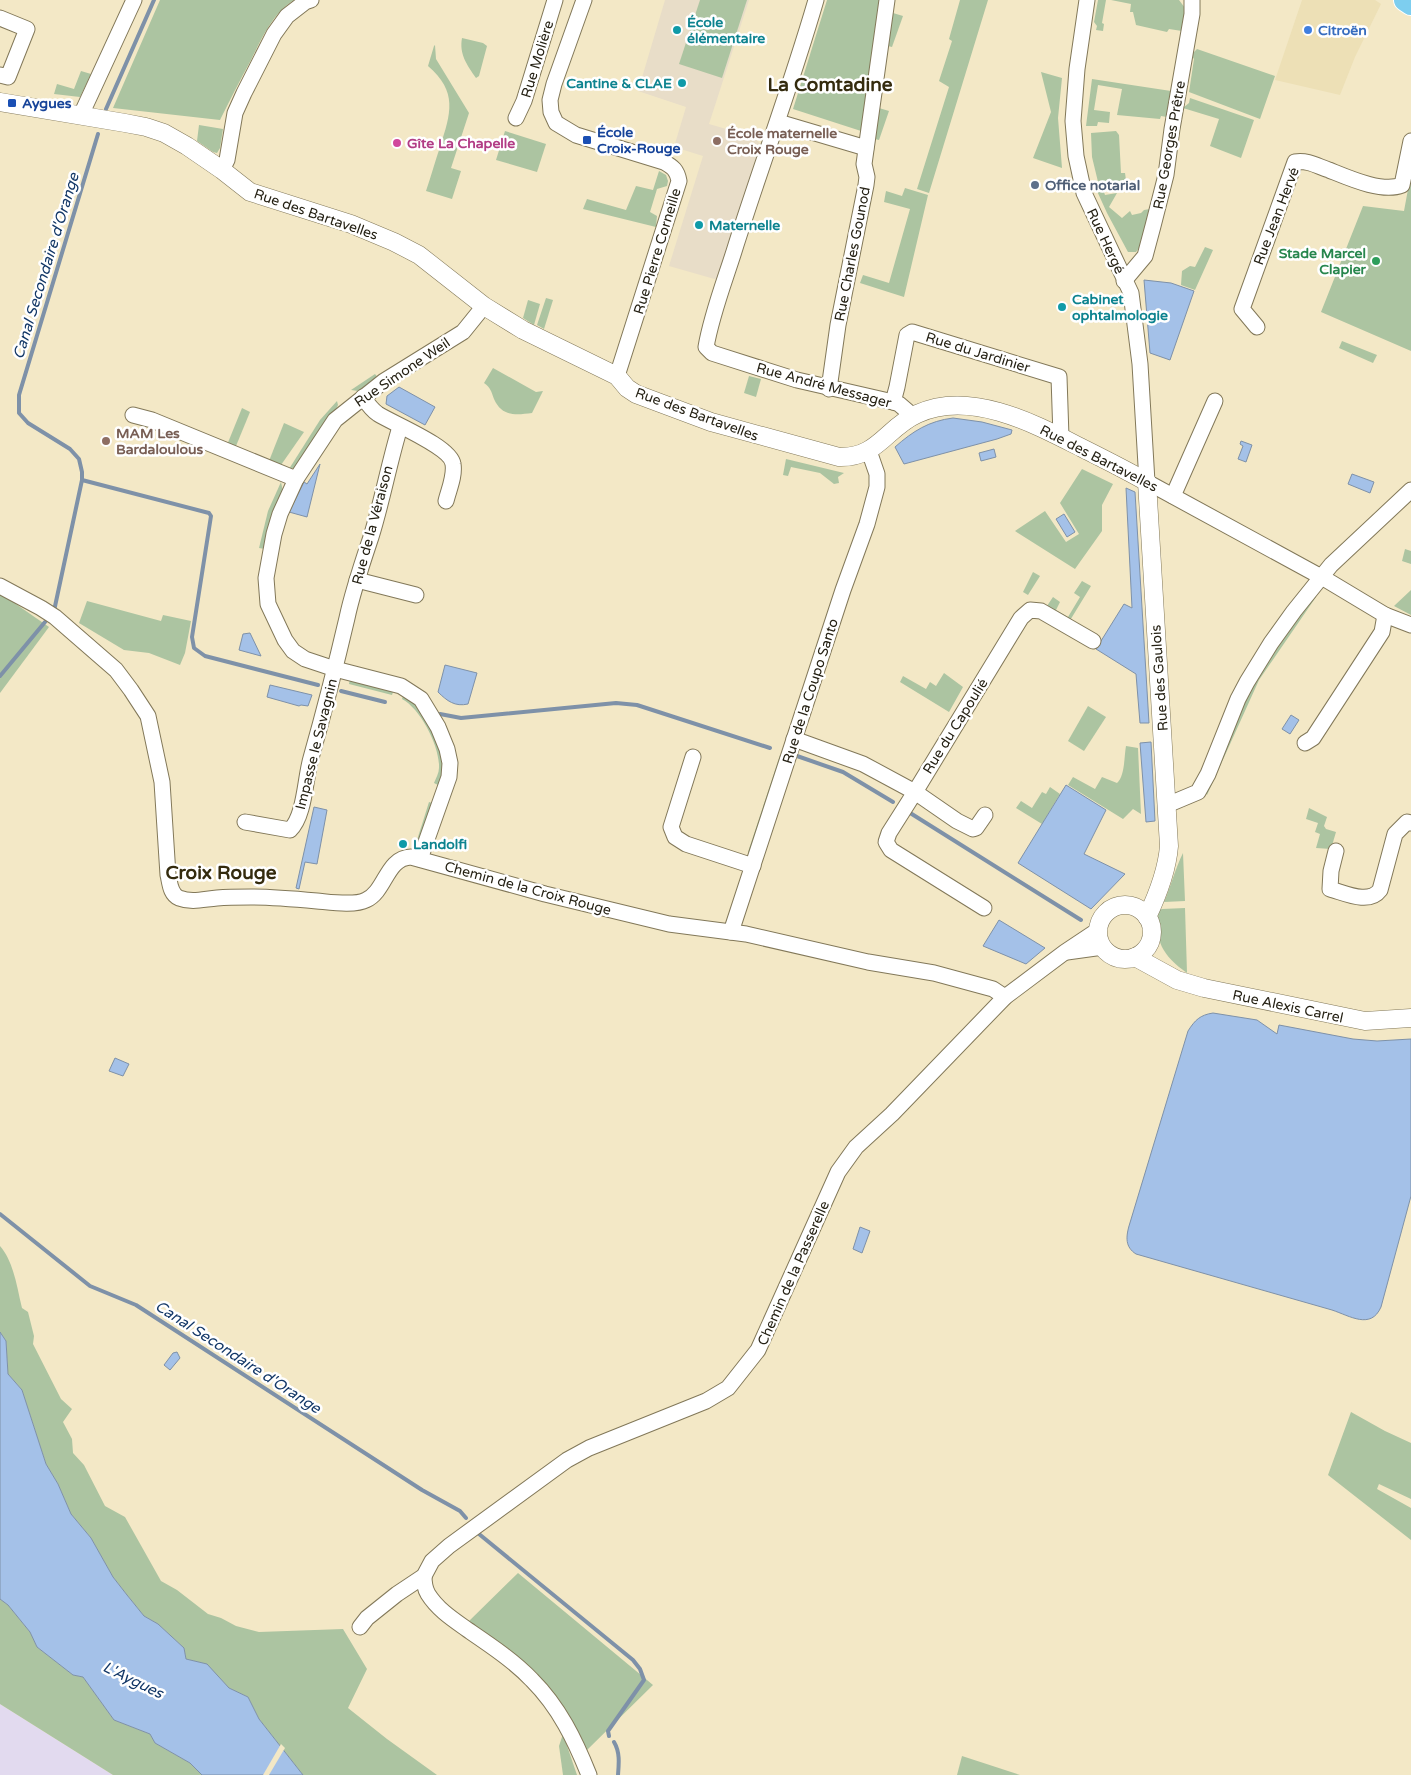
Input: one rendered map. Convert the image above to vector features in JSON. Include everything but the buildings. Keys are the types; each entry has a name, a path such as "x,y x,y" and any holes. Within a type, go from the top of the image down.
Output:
{"main road":[{"path":"1405,0 1411,4"}],"street":[{"path":"81,115 134,0"},
{"path":"222,170 227,160 235,113 274,34 287,16 305,2 311,0"},
{"name":"Rue Molière","path":"516,118 524,100 555,0"},
{"name":"Rue Pierre Corneille","path":"584,0 550,100 550,112 556,123 576,135 664,162 673,167 678,174 679,181 617,376"},
{"path":"816,0 778,122 866,148"},
{"name":"Rue Charles Gounod","path":"829,389 838,325 866,185 864,164 888,0"},
{"name":"Rue Hergé","path":"1087,0 1077,69 1073,121 1076,156 1084,193 1130,293 1136,325 1147,482"},
{"name":"Rue Georges Prêtre","path":"1124,281 1145,256 1166,175 1192,14 1192,0"},
{"path":"0,18 27,29 8,77 0,74"},
{"name":"Rue des Bartavelles","path":"0,102 146,127 164,133 222,170 250,192 351,224 419,255 484,306 523,330 617,376 627,388 636,394 737,430 839,457 860,456 913,416 938,407 953,405 972,406 1028,421 1173,496 1385,615 1411,626"},
{"name":"Rue André Messager","path":"778,122 744,219 708,333 706,347 712,353 797,380 829,389 893,402 899,404 913,416"},
{"name":"Rue Jean Hervé","path":"1257,328 1242,310 1295,162 1305,160 1362,182 1393,189 1402,185 1411,141"},
{"name":"Rue Simone Weil","path":"420,858 448,777 450,763 447,749 438,727 421,699 407,689 305,659 293,651 285,640 268,604 266,578 274,534 280,514 296,479 335,420 384,381 463,332 484,306"},
{"name":"Rue du Jardinier","path":"893,402 907,335 912,332 1059,377 1061,437"},
{"path":"363,397 376,413 429,441 450,455 453,462 453,474 446,501"},
{"path":"1173,496 1215,401"},
{"path":"133,416 160,423 296,479"},
{"name":"Rue de la Véraison","path":"335,669 357,580 371,536 400,427"},
{"name":"Rue de la Coupo Santo","path":"731,932 858,545 863,535 877,487 877,474 869,451"},
{"name":"Rue des Gaulois","path":"1147,482 1169,846 1164,874"},
{"path":"1167,805 1198,792 1247,682 1272,643 1320,577 1411,490"},
{"path":"357,580 416,595"},
{"name":"Chemin de la Croix Rouge","path":"0,586 55,617 116,670 148,716 162,782 168,875 175,895 192,901 254,897 342,903 365,901 375,894 392,866 405,857 420,858 584,904 669,924 731,932 868,962 934,973 993,989 1005,997"},
{"name":"Rue du Capoulié","path":"915,792 1021,618 1030,610 1041,611 1093,641"},
{"path":"1304,743 1313,738 1382,632 1385,615"},
{"name":"Impasse le Savagnin","path":"245,822 290,830 296,824 307,782 310,761 335,669"},
{"path":"794,739 863,764 915,792 957,821 973,829 976,828 985,814"},
{"path":"693,757 671,827 674,837 686,844 753,866"},
{"path":"915,792 889,833 886,842 888,847 984,908"},
{"path":"1336,851 1330,871 1330,889 1363,897 1371,897 1380,890 1395,834 1407,822 1411,824"},
{"path":"1098,930 1099,939 1103,947 1112,956 1117,958 1135,957 1146,949 1152,934 1151,925 1141,910 1133,906 1164,874"},
{"path":"1147,917 1164,874"},
{"name":"Chemin de la Passerelle","path":"360,1627 367,1618 424,1576 432,1561 449,1546 567,1460 590,1448 706,1401 728,1388 758,1350 838,1172 856,1147 892,1114 1005,997 1064,952 1098,930 1100,921 1106,913 1123,905 1133,906"},
{"path":"1150,943 1168,975"},
{"path":"1064,952 1103,947"},
{"name":"Rue Alexis Carrel","path":"1135,957 1177,980 1204,988 1365,1021 1411,1018"},
{"path":"424,1576 427,1594 445,1613 531,1679 553,1704 570,1732 589,1775"}],"shaded area":[{"name":"École maternelle Croix Rouge","path":"665,0 749,0 709,124 754,137 761,145 718,280 669,266 703,156 674,147 686,107 638,91"},
{"path":"1302,0 1375,0 1381,4 1355,57 1340,95 1275,80"},
{"path":"0,1704 113,1775 0,1775"}],"green space":[{"path":"160,0 294,0 280,12 268,27 220,120 113,108"},
{"path":"700,0 747,0 722,78 679,64"},
{"path":"827,0 879,0 861,131 793,109"},
{"path":"960,0 988,0 929,193 917,189 949,87 939,81 952,41 949,39"},
{"path":"1098,0 1106,0 1102,23 1104,24 1103,31 1096,30 1097,26 1094,22"},
{"path":"1111,0 1179,0 1185,8 1182,31 1169,29 1167,32 1136,25 1133,12 1130,12 1131,4"},
{"path":"893,13 903,16 892,47 888,46"},
{"path":"462,38 483,43 487,46 479,76 476,78 463,54"},
{"path":"435,45 436,59 469,113 451,168 461,171 452,199 426,191 449,113 448,94 444,85 428,66"},
{"path":"1197,49 1275,76 1260,119 1189,92 1194,59 1191,55"},
{"path":"81,71 91,74 80,97 54,94 57,84 74,89"},
{"path":"1041,72 1062,78 1058,118 1062,168 1033,158 1051,112"},
{"path":"1092,79 1171,91 1167,117 1161,116 1160,119 1117,115 1122,89 1098,85 1094,110 1110,112 1109,123 1098,122 1097,126 1086,126"},
{"path":"1190,98 1254,120 1241,158 1210,146 1219,119 1183,108 1189,103"},
{"path":"879,108 889,111 879,140 875,139"},
{"path":"199,125 223,129 220,148 217,153 197,141"},
{"path":"505,131 546,144 537,172 496,160"},
{"path":"1116,131 1119,135 1121,173 1125,173 1126,180 1099,186 1092,157 1091,133"},
{"path":"659,171 666,175 668,181 667,186 657,189 650,212 657,216 656,227 583,209 587,199 626,210 636,186 653,190"},
{"name":"Stade Marcel Clapier","path":"1411,173 1411,351 1321,312 1363,206 1404,211"},
{"path":"905,188 928,195 904,297 860,283 863,275 889,283 910,209 884,202 886,191 902,196"},
{"path":"1103,189 1105,195 1117,193 1109,207 1122,218 1130,211 1132,215 1150,209 1139,248 1136,252 1128,252 1107,213 1097,191"},
{"path":"1205,247 1213,250 1195,290 1181,285 1182,271 1190,266 1195,267"},
{"path":"546,298 553,300 544,329 537,325"},
{"path":"528,300 540,304 534,325 523,318"},
{"path":"1342,341 1377,355 1373,363 1339,348"},
{"path":"493,368 536,392 543,391 532,413 510,414 497,405 488,386 484,383"},
{"path":"375,374 379,379 358,391 351,390"},
{"path":"749,376 761,379 756,397 744,393"},
{"path":"337,401 338,405 335,412 295,468 289,469 320,420"},
{"path":"242,408 250,412 236,446 227,445"},
{"path":"284,423 304,432 281,465 269,461"},
{"path":"786,459 844,473 838,477 839,483 834,484 820,473 791,467 788,476 783,475"},
{"path":"1082,469 1113,484 1102,505 1102,531 1075,569 1015,531 1045,511 1066,542 1079,534 1060,503"},
{"path":"281,482 283,492 265,549 259,548 268,511"},
{"path":"1405,549 1411,551 1411,564 1402,561"},
{"path":"1033,572 1040,576 1028,595 1023,592"},
{"path":"1082,581 1091,586 1069,622 1047,606 1053,597 1060,602 1056,610 1068,617 1080,597 1074,593"},
{"path":"1411,590 1411,615 1394,606"},
{"path":"0,593 49,627 0,693"},
{"path":"1311,593 1316,597 1259,680 1207,795 1206,793 1240,706"},
{"path":"87,601 161,621 163,615 191,621 185,653 180,665 149,653 124,650 79,623"},
{"path":"944,673 963,687 949,712 900,682 903,676 926,689 930,682 936,686"},
{"path":"350,679 394,689 392,695 349,684"},
{"path":"404,693 423,708 444,761 440,786 434,783 439,768 433,740 416,711 402,699"},
{"path":"1088,706 1106,717 1084,751 1068,741"},
{"path":"1126,746 1138,748 1141,814 1133,809 1123,819 1068,785 1073,777 1095,789 1102,777 1117,783 1122,776"},
{"path":"780,755 782,756 751,853 748,852"},
{"path":"1050,787 1060,794 1042,824 1016,808 1021,801 1032,808 1042,792 1046,794"},
{"path":"429,802 435,804 423,845 413,853"},
{"path":"1309,808 1327,817 1324,826 1326,829 1336,832 1331,849 1316,848 1320,834 1315,832 1318,823 1306,819"},
{"path":"1183,853 1185,901 1164,902 1178,865"},
{"path":"1185,908 1187,973 1166,954 1157,930 1159,910"},
{"path":"0,1246 12,1267 22,1308 28,1312 34,1336 33,1344 61,1399 72,1409 63,1422 72,1439 73,1453 84,1465 105,1506 125,1517 161,1581 177,1590 208,1614 236,1626 259,1632 343,1629 367,1669 348,1708 437,1775 303,1775 259,1719 248,1697 229,1688 206,1664 186,1659 184,1648 158,1624 144,1616 113,1577 91,1538 71,1514 58,1484 46,1464 22,1390 8,1374 6,1341 0,1332"},
{"path":"1351,1412 1411,1443 1411,1499 1379,1484 1377,1489 1411,1508 1411,1540 1328,1475"},
{"path":"518,1573 653,1685 587,1750 546,1684 467,1623"},
{"path":"0,1599 8,1605 30,1632 37,1647 73,1675 83,1677 114,1720 150,1734 155,1743 190,1763 202,1775 113,1775 0,1704"},
{"path":"563,1734 577,1775 563,1775 559,1746"},
{"path":"962,1756 1020,1775 957,1775"}],"water":[{"path":"1144,280 1171,283 1194,291 1170,360 1150,353"},
{"path":"399,387 435,407 425,425 386,404 387,396"},
{"path":"953,418 982,422 1012,430 1011,434 997,439 904,464 895,447 908,436 922,428 944,419"},
{"path":"1241,441 1252,445 1246,462 1238,459 1243,446 1240,444"},
{"path":"994,449 996,457 981,461 979,453"},
{"path":"320,464 307,517 289,512 304,482 307,484"},
{"path":"1352,474 1374,482 1370,493 1348,484"},
{"path":"1126,488 1135,492 1149,723 1140,723 1136,674 1096,649 1124,604 1132,608"},
{"path":"1064,514 1075,532 1067,537 1056,519"},
{"path":"250,633 261,656 239,650 243,634"},
{"path":"445,665 477,673 468,704 459,705 438,692"},
{"path":"270,685 312,695 308,706 299,706 267,697"},
{"path":"1291,715 1299,720 1290,734 1282,729"},
{"path":"1151,742 1155,821 1146,822 1140,743"},
{"path":"1066,785 1106,810 1084,854 1125,874 1091,909 1018,863"},
{"path":"314,807 327,810 317,864 305,862 299,889 296,888"},
{"path":"999,920 1045,948 1026,964 983,946"},
{"path":"1213,1013 1257,1020 1277,1034 1279,1025 1353,1039 1377,1041 1411,1039 1411,1196 1381,1307 1372,1318 1366,1320 1353,1318 1332,1310 1136,1254 1128,1245 1129,1226 1188,1031 1198,1019"},
{"path":"115,1058 129,1064 123,1076 109,1071"},
{"path":"860,1227 870,1231 862,1253 853,1249"},
{"name":"L'Aygues","path":"0,1332 6,1341 8,1374 22,1390 46,1464 58,1484 71,1514 91,1538 113,1577 144,1616 158,1624 184,1648 186,1659 207,1664 229,1688 248,1697 259,1719 303,1775 202,1775 190,1763 155,1743 150,1734 114,1720 83,1677 73,1675 37,1647 30,1632 8,1605 0,1599"},
{"path":"177,1352 180,1358 170,1370 164,1365 173,1353"}],"pier":[{"path":"281,1744 285,1748 269,1775 263,1775"}],"waterway":[{"name":"Canal Secondaire d'Orange","path":"106,109 154,0"},
{"name":"Canal Secondaire d'Orange","path":"54,611 82,480 82,472 79,459 70,449 28,423 19,413 19,395 98,134"},
{"path":"82,480 209,513 211,516 192,637 194,648 205,656 318,685"},
{"name":"Canal Secondaire d'Orange","path":"0,676 45,622"},
{"path":"341,691 385,702"},
{"path":"440,714 461,718 616,703 637,705 770,748"},
{"path":"797,756 843,772 893,802"},
{"path":"907,811 1081,920"},
{"name":"Canal Secondaire d'Orange","path":"0,1214 90,1286 136,1305 422,1490 460,1511 466,1518"},
{"name":"Canal Secondaire d'Orange","path":"479,1534 633,1660 640,1669 644,1680 608,1731 609,1736"},
{"name":"Canal Secondaire d'Orange","path":"614,1742 619,1762 618,1775"}],"place":[{"name":"École élémentaire","path":"677,30"},
{"name":"Citroën","path":"1308,30"},
{"name":"Cantine & CLAE","path":"682,83"},
{"name":"Aygues","path":"12,103"},
{"name":"École Croix-Rouge","path":"587,140"},
{"name":"École maternelle Croix Rouge","path":"717,141"},
{"name":"Gîte La Chapelle","path":"397,143"},
{"name":"Office notarial","path":"1035,185"},
{"name":"Maternelle","path":"699,225"},
{"name":"Stade Marcel Clapier","path":"1376,261"},
{"name":"Cabinet ophtalmologie","path":"1062,307"},
{"name":"MAM Les Bardaloulous","path":"106,441"},
{"name":"Landolfi","path":"403,844"}],"district":[{"name":"La Comtadine","path":"830,84"},
{"name":"Croix Rouge","path":"221,872"}]}
